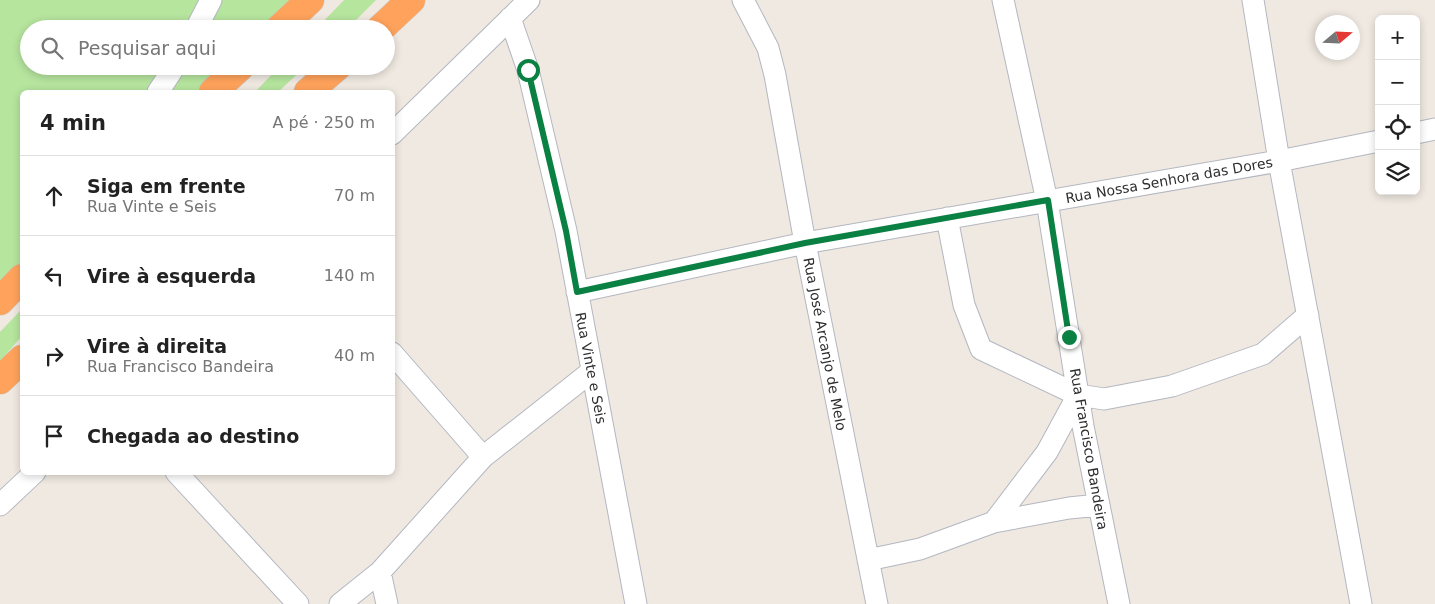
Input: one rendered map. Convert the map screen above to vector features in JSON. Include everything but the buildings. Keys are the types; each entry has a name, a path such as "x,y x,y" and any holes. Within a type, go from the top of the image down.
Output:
{"highway":[{"path":"390,20 411,0"},
{"path":"288,20 304,3"},
{"path":"216,90 232,75"},
{"path":"310,90 328,75"},
{"path":"0,301 20,280"},
{"path":"0,380 20,361"}],"street":[{"path":"201,20 211,0"},
{"path":"395,131 529,0"},
{"name":"Rua José Arcanjo de Melo","path":"743,0 768,48 775,75 805,243 877,604"},
{"name":"Rua Francisco Bandeira","path":"1003,0 1048,200 1078,395 1119,604"},
{"path":"1253,0 1279,161 1361,604"},
{"name":"Rua Vinte e Seis","path":"510,18 535,99 566,231 636,604"},
{"path":"159,90 169,75"},
{"path":"1420,132 1435,129"},
{"name":"Rua Nossa Senhora das Dores","path":"577,292 805,243 1279,161 1375,142"},
{"path":"947,218 964,305 981,349 1078,395 1104,398 1172,386 1263,354 1308,315"},
{"path":"395,356 483,457"},
{"path":"340,604 380,572 483,457 592,371"},
{"path":"994,522 1047,452 1078,395"},
{"path":"0,505 31,475"},
{"path":"179,475 298,604"},
{"path":"868,560 920,550 994,522 1069,508 1099,505"},
{"path":"380,572 387,604"}],"green space":[{"path":"0,0 315,0 294,20 20,20 20,75 235,75 219,90 20,90 20,280 0,300"},
{"path":"344,0 376,0 356,20 325,20"},
{"path":"271,75 296,75 280,90 257,90"},
{"path":"20,311 20,338 0,361 0,332"}],"route":[{"path":"528,70 566,231 577,292 805,243 1048,200 1069,337"}]}
